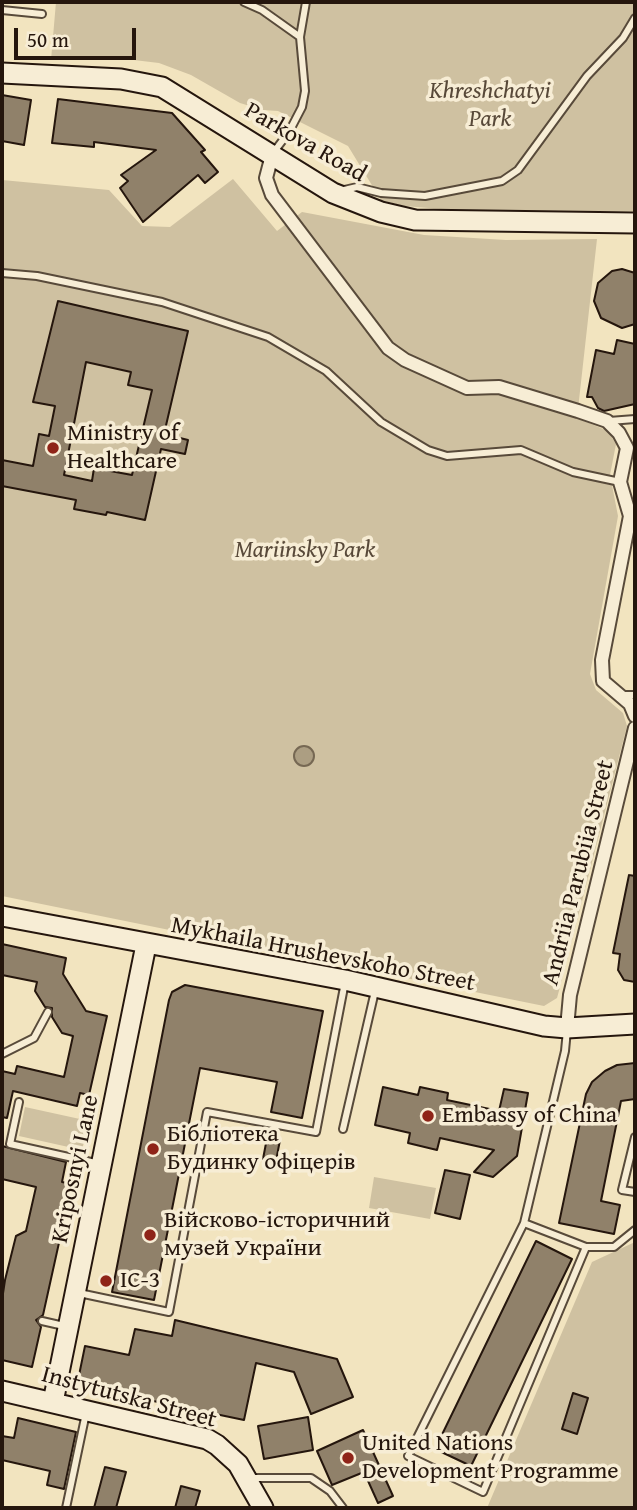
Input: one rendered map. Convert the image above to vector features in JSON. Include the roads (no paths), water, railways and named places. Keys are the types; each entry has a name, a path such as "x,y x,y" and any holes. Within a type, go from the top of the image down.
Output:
{"main road":[{"name":"Parkova Road","path":"2,73 121,79 162,87 333,193 382,212 415,220 635,223"},
{"name":"Mykhaila Hrushevskoho Street","path":"2,916 345,980 544,1026 567,1028 635,1024"},
{"name":"Kriposnyi Lane","path":"53,1402 146,945"},
{"name":"Instytutska Street","path":"2,1391 206,1439 217,1445 243,1471"},
{"path":"243,1471 263,1508"}],"street":[{"path":"272,155 266,178 272,195 388,348 405,360 467,388 499,387 607,421 620,433 627,447 620,482 629,516 602,660 603,681 634,705"},
{"name":"Andriia Parubiia Street","path":"567,1028 570,995 635,728"}],"lane":[{"path":"244,2 262,10 300,37"},
{"path":"272,155 302,107 305,91 300,37 306,2"},
{"path":"2,10 42,14"},
{"path":"333,193 357,187 381,194 425,196 502,181 518,170 587,76 623,38 635,18"},
{"path":"2,273 37,276 162,302 268,337 326,372 381,422 411,442 436,453 461,456 521,450 573,472 620,482"},
{"path":"607,421 635,419"},
{"path":"76,1292 169,1312 207,1111 316,1132 345,980"},
{"path":"343,1129 375,987"},
{"path":"2,1054 34,1038 48,1012"},
{"path":"567,1028 565,1051 524,1223 408,1457 483,1492 586,1247"},
{"path":"19,1102 10,1144 101,1165"},
{"path":"635,1137 622,1191 635,1192"},
{"path":"524,1223 586,1247 614,1247 635,1230"},
{"path":"42,1321 69,1326"},
{"path":"66,1508 86,1411"},
{"path":"243,1471 311,1478 321,1483 343,1508"}],"place":[{"name":"Ministry of Healthcare","path":"53,448"},
{"name":"Embassy of China","path":"428,1116"},
{"name":"Бібліотека Будинку офіцерів","path":"153,1149"},
{"name":"Війсково-історичний музей України","path":"150,1235"},
{"name":"ІС-3","path":"106,1281"},
{"name":"United Nations Development Programme","path":"348,1458"}],"park label":[{"name":"Khreshchatyi Park","path":"490,106"},
{"name":"Mariinsky Park","path":"305,551"}]}
